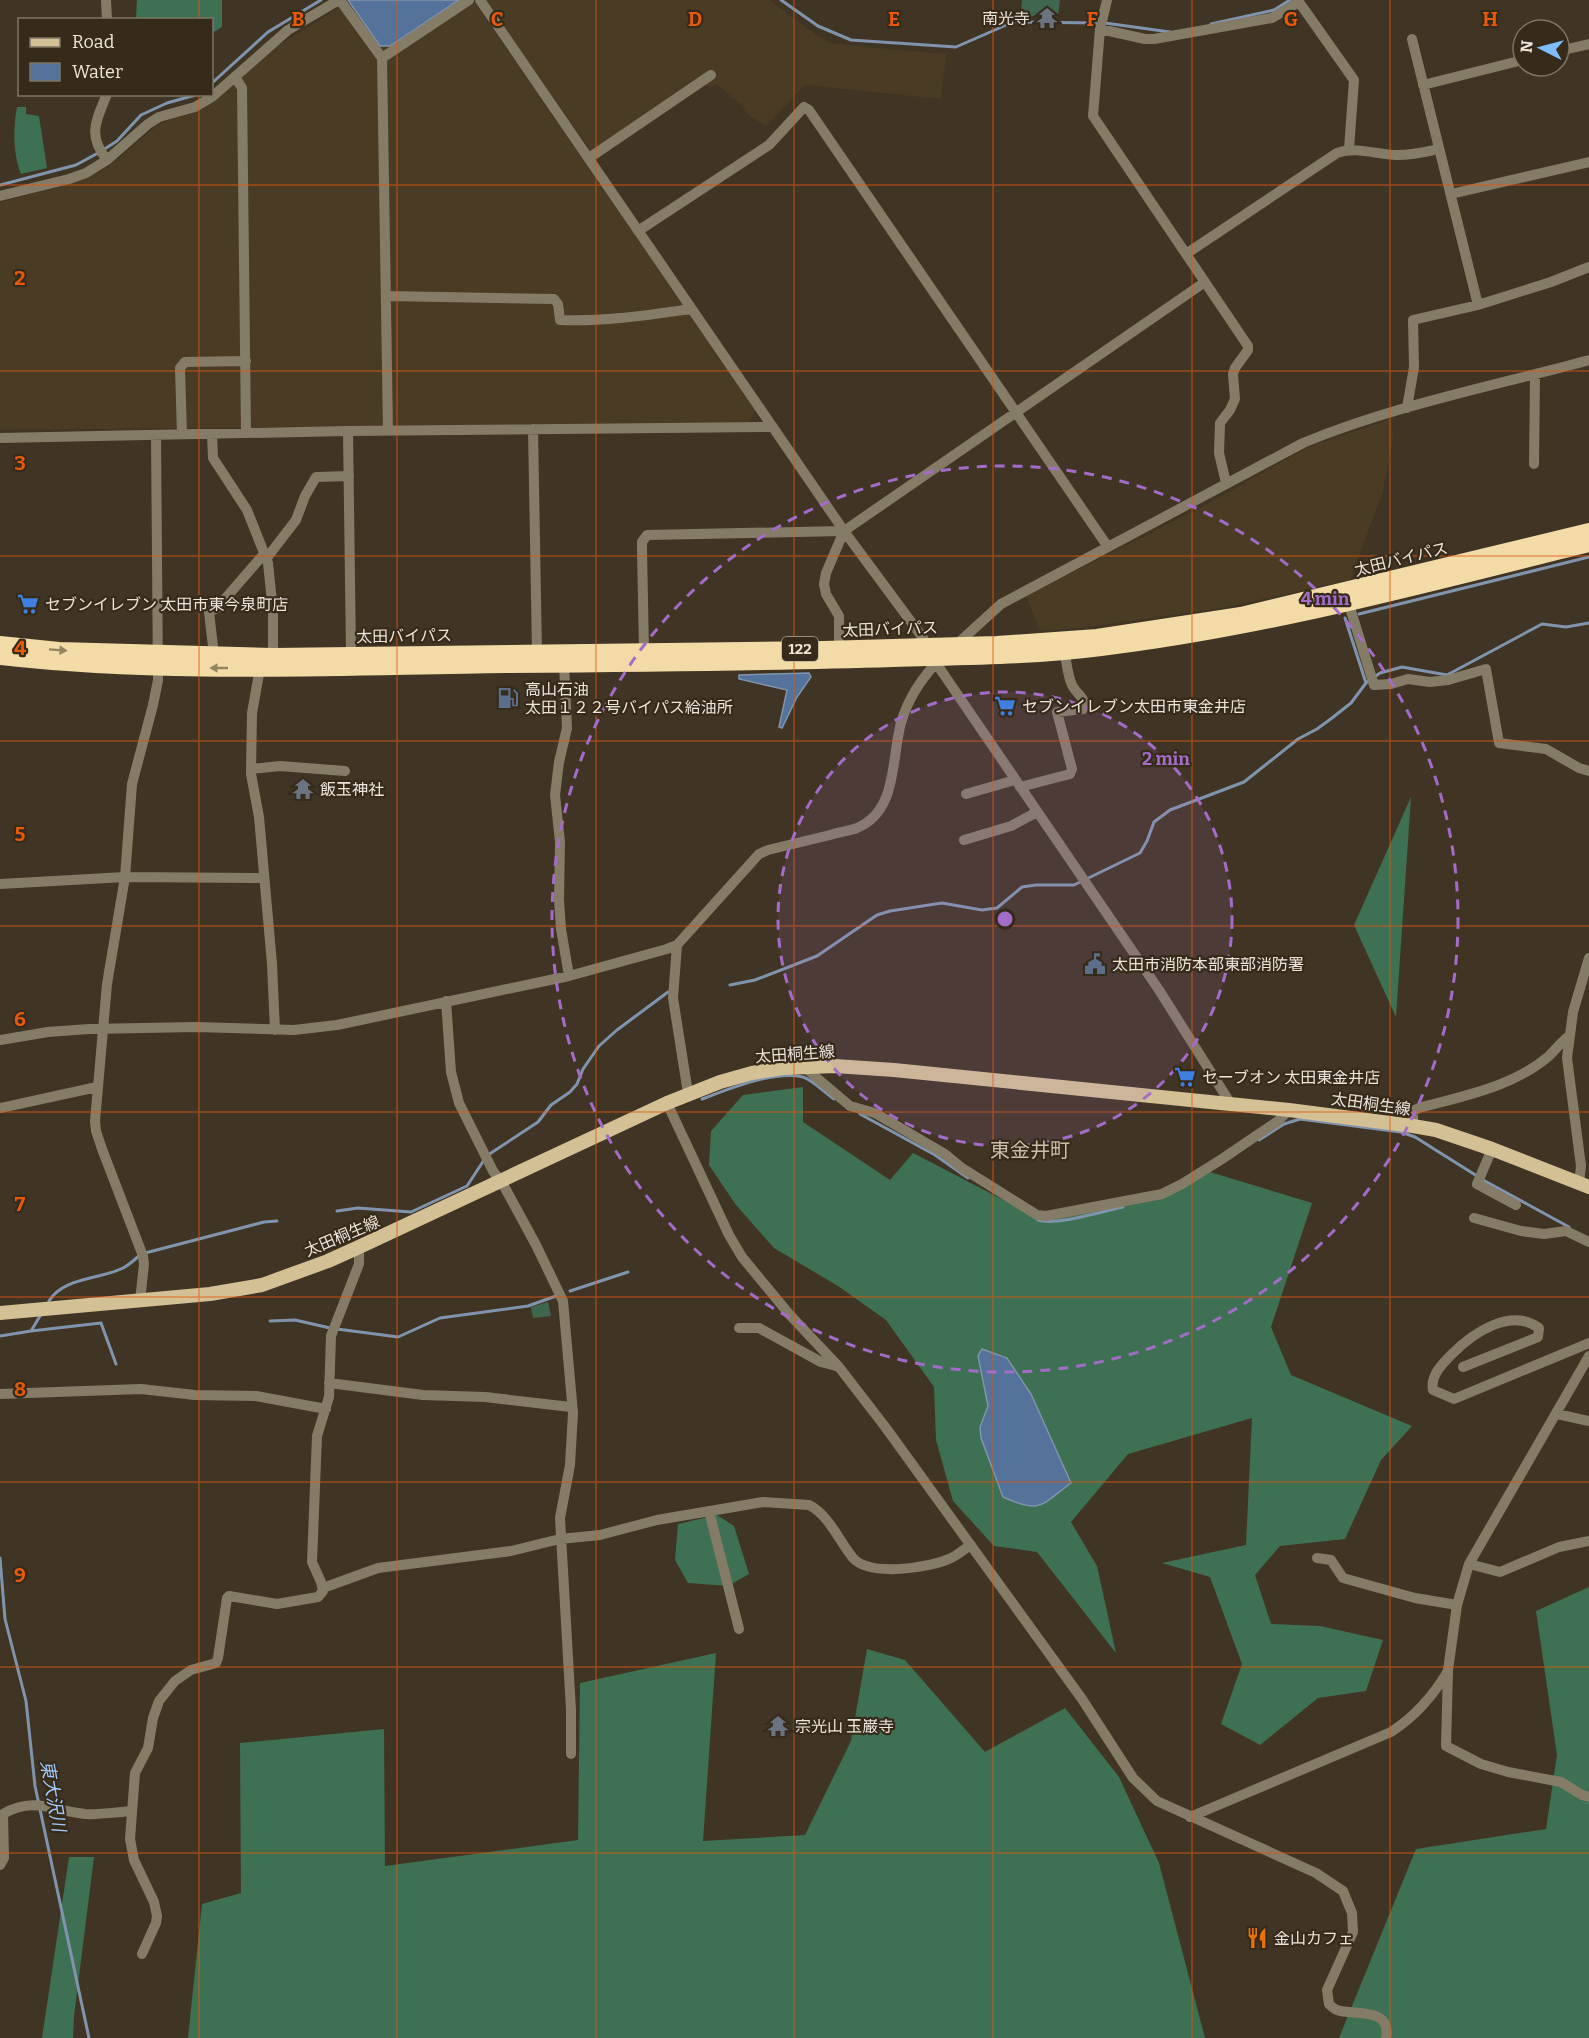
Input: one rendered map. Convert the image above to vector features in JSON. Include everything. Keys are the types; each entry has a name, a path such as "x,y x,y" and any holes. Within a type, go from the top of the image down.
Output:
{"highway":[{"name":"太田バイパス","path":"0,657 57,664 159,661 214,655 839,648 934,656 956,645 1097,637 1224,618 1353,590 1589,531"},
{"name":"太田バイパス","path":"0,644 159,661 260,668 934,656 996,657 1201,634 1347,604 1589,544"}],"main road":[{"name":"太田桐生線","path":"0,1313 210,1294 262,1285 328,1261 688,1093 752,1073 804,1067 835,1066 894,1070 1289,1110 1413,1126 1436,1130 1492,1149 1584,1185"}],"street":[{"path":"106,0 106,18"},
{"path":"0,196 86,173 102,154 159,117 195,108 212,97 288,30 340,0 382,58 388,431"},
{"path":"382,58 469,0"},
{"path":"480,0 844,531 934,656 1018,784 1159,990 1229,1101"},
{"path":"1107,0 1100,29 1093,116 1248,346 1233,374 1235,399 1220,423 1220,453 1226,483"},
{"path":"1100,29 1154,39 1272,18 1299,2 1354,80 1349,149"},
{"path":"1412,39 1478,305"},
{"path":"1571,48 1589,44"},
{"path":"1423,85 1511,63"},
{"path":"589,158 711,75"},
{"path":"235,77 242,88 246,433"},
{"path":"102,154 94,136 106,96"},
{"path":"639,231 769,145 804,107 809,110 1108,547"},
{"path":"1186,254 1337,153 1349,149 1413,155 1439,149"},
{"path":"1451,194 1589,162"},
{"path":"1407,408 1414,367 1413,320 1478,305 1551,282 1589,267"},
{"path":"839,648 839,616 826,594 824,585 826,573 844,531 1205,282"},
{"path":"386,296 554,299 558,304 560,320 577,321 618,319 691,309"},
{"path":"956,645 1001,604 1303,443 1346,426 1407,408 1589,360"},
{"path":"182,434 180,368 185,362 246,362"},
{"path":"1534,464 1535,375"},
{"path":"0,438 348,431 773,427"},
{"path":"533,429 537,652"},
{"path":"348,431 351,655"},
{"path":"212,434 213,458 247,510 265,556 273,612 273,656"},
{"path":"140,1301 144,1264 142,1253 96,1131 107,984 125,877 132,784 153,705 159,661 156,435"},
{"path":"214,655 209,612 217,608 296,520 305,496 316,477 349,476"},
{"path":"644,651 642,542 647,535 844,531"},
{"path":"1347,604 1374,685 1408,679 1430,682 1448,680 1486,669 1499,743 1546,749 1579,768 1589,771"},
{"path":"966,794 1070,774 1072,769 1057,712 1083,710 1085,705 1084,699 1072,685 1064,651"},
{"path":"0,1040 48,1032 103,1029 196,1027 294,1030 337,1024 569,976 677,945 759,854 857,828 875,816 888,794 896,744 907,706 934,656"},
{"path":"564,664 567,728 559,762 555,795 560,843 561,929 569,976"},
{"path":"260,668 252,713 251,769 259,817 272,964 275,1030"},
{"path":"251,769 280,766 345,771"},
{"path":"964,840 1011,826 1037,812"},
{"path":"0,884 125,877 264,878"},
{"path":"677,945 673,998 688,1093"},
{"path":"1584,1185 1568,1072 1569,1036 1573,1012 1589,958"},
{"path":"446,1001 451,1072 459,1103 493,1171 505,1188 560,1293 563,1305 573,1429 570,1465 561,1510 560,1539 571,1710 571,1754"},
{"path":"1413,1126 1413,1111 1488,1090 1548,1056 1569,1036"},
{"path":"804,1067 850,1106 875,1113 945,1154 962,1168 1037,1215 1162,1194 1222,1159 1278,1121 1289,1110"},
{"path":"0,1108 98,1086"},
{"path":"667,1103 738,1252 789,1314 839,1367 892,1436 1082,1699 1133,1778 1157,1801 1316,1873 1343,1891 1352,1913 1353,1932 1327,1990 1329,2004 1337,2010 1373,2014 1383,2023 1386,2038"},
{"path":"1492,1149 1476,1184 1516,1205"},
{"path":"1474,1218 1521,1231 1544,1234 1566,1231 1589,1242"},
{"path":"142,1954 156,1923 157,1909 134,1860 130,1839 135,1773 148,1748 153,1718 159,1701 175,1681 191,1670 216,1663 219,1658 229,1596 277,1604 318,1597 323,1592 312,1562 317,1436 326,1409 332,1329 344,1307 359,1264 359,1247"},
{"path":"1463,1367 1538,1337 1539,1328 1531,1321 1516,1320 1504,1321 1477,1333 1464,1342 1440,1367 1432,1383 1433,1390 1454,1399 1589,1343"},
{"path":"739,1328 759,1328 821,1362 839,1367"},
{"path":"1589,1356 1469,1564 1457,1605 1448,1670 1446,1746 1481,1764 1508,1772 1561,1782 1589,1797"},
{"path":"329,1383 423,1395 485,1397 571,1407"},
{"path":"0,1394 141,1389 195,1395 255,1396 326,1409"},
{"path":"1557,1414 1589,1421"},
{"path":"322,1588 378,1568 511,1551 560,1539 600,1535 648,1522 763,1502 809,1505 822,1516 861,1565 873,1568 904,1569 927,1565 951,1558 970,1545"},
{"path":"708,1511 739,1629"},
{"path":"1469,1564 1500,1572 1559,1547 1589,1541"},
{"path":"1317,1558 1331,1560 1342,1578 1415,1598 1457,1605"},
{"path":"1190,1817 1391,1732 1419,1711 1438,1688 1448,1670"},
{"path":"0,1865 4,1858 3,1814 15,1807 47,1805 69,1812 88,1814 132,1811"}],"shaded area":[{"path":"347,0 473,0 755,410 749,422 0,430 0,202 62,186 107,168 159,124 214,102 274,48 334,11"},
{"path":"485,0 769,0 819,37 834,44 946,54 941,99 805,85 766,126 747,114 743,106 716,84 710,88 698,79 591,151"},
{"path":"1391,419 1393,439 1382,494 1350,580 1222,608 1095,626 1040,631 1026,596 1202,507 1306,448"}],"green space":[{"path":"137,0 222,0 222,27 213,32 213,18 136,18"},
{"path":"1022,0 1060,0 1058,17 1021,14"},
{"path":"17,107 26,107 26,114 39,116 47,168 21,174 14,141"},
{"path":"1411,797 1396,1017 1354,925"},
{"path":"803,1087 803,1122 890,1180 913,1153 1044,1221 1164,1198 1210,1172 1312,1203 1271,1327 1291,1375 1412,1426 1381,1460 1345,1539 1280,1546 1255,1575 1271,1624 1320,1626 1383,1640 1366,1691 1318,1698 1260,1745 1221,1724 1242,1664 1210,1577 1162,1563 1246,1545 1252,1418 1128,1454 1071,1522 1097,1566 1116,1653 1037,1552 994,1546 953,1501 936,1440 934,1387 886,1320 838,1286 774,1248 736,1205 709,1165 711,1131 743,1095"},
{"path":"548,1302 551,1316 533,1318 531,1307"},
{"path":"717,1515 734,1526 749,1574 728,1586 688,1583 675,1560 678,1524"},
{"path":"1589,1587 1589,2038 1339,2038 1416,1849 1546,1829 1557,1755 1536,1611"},
{"path":"867,1649 905,1660 985,1752 1065,1708 1119,1777 1159,1863 1205,2038 188,2038 202,1904 241,1893 240,1743 384,1729 385,1866 578,1840 580,1683 716,1653 703,1841 805,1835 851,1741"},
{"path":"69,1857 94,1857 73,2038 42,2038"}],"water":[{"path":"348,0 459,0 390,46 380,46"},
{"path":"809,673 811,677 797,697 782,728 779,727 787,690 739,679 739,675"},
{"path":"982,1349 1007,1358 1031,1394 1071,1483 1040,1505 1025,1505 1003,1497 981,1438 980,1427 988,1406 978,1356"}],"waterway":[{"path":"213,82 268,32 321,0"},
{"path":"781,0 818,26 851,40 956,47 1013,22 1098,23"},
{"path":"1211,24 1274,10 1290,0"},
{"path":"1105,23 1170,32"},
{"path":"103,150 117,141 141,115 167,103 192,96"},
{"path":"0,185 76,165 98,153"},
{"path":"1359,614 1589,557"},
{"path":"1345,618 1366,683"},
{"path":"730,985 755,980 817,956 877,915 890,911 942,903 982,910 997,908 1022,887 1074,885 1140,853 1154,822 1170,810 1244,782 1298,739 1317,729 1351,703 1366,683 1380,673 1402,667 1447,675 1542,624 1566,627 1589,623"},
{"path":"488,1155 538,1122 551,1105 570,1092 577,1084 583,1069 599,1046 668,992"},
{"path":"702,1099 765,1078 779,1076 803,1077 834,1099"},
{"path":"860,1114 935,1155 968,1178"},
{"path":"1259,1140 1284,1124 1300,1119 1401,1132 1415,1137 1477,1176"},
{"path":"337,1211 358,1208 411,1212 467,1186 484,1160"},
{"path":"1483,1180 1569,1227"},
{"path":"1038,1220 1068,1220 1123,1207"},
{"path":"145,1253 264,1222 277,1221"},
{"path":"49,1301 64,1287 114,1272 139,1256"},
{"path":"570,1291 628,1272"},
{"path":"337,1329 398,1337 440,1318 528,1306 556,1296"},
{"path":"0,1336 31,1331 40,1316"},
{"path":"270,1321 295,1320 330,1328"},
{"path":"31,1331 101,1323 116,1364"},
{"name":"東大沢川","path":"0,1558 5,1619 26,1701 35,1786 89,2038"}],"place":[{"name":"南光寺","path":"1047,18"},
{"name":"セブンイレブン 太田市東今泉町店","path":"28,604"},
{"name":"高山石油 太田１２２号バイパス給油所","path":"508,698"},
{"name":"セブンイレブン太田市東金井店","path":"1005,706"},
{"name":"飯玉神社","path":"303,789"},
{"name":"太田市消防本部東部消防署","path":"1095,964"},
{"name":"セーブオン 太田東金井店","path":"1185,1077"},
{"name":"宗光山 玉巌寺","path":"778,1726"},
{"name":"金山カフェ","path":"1257,1938"}],"district":[{"name":"東金井町","path":"1030,1150"}]}
